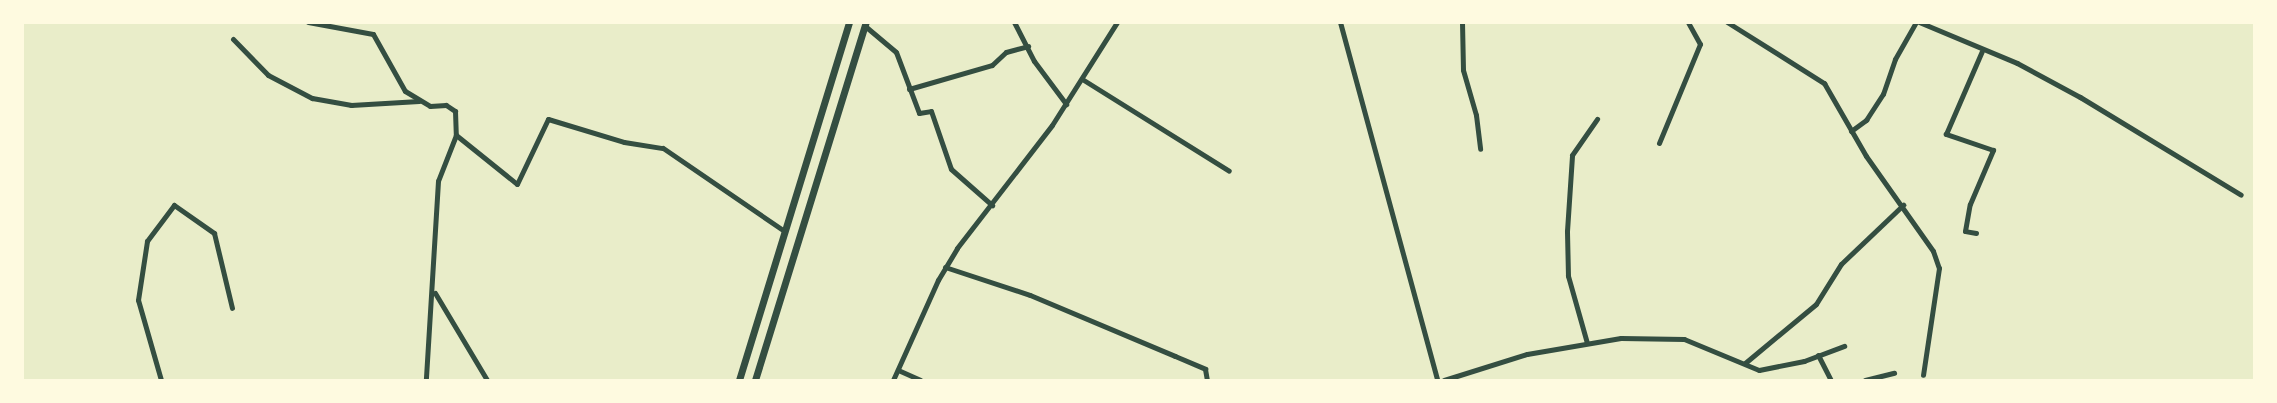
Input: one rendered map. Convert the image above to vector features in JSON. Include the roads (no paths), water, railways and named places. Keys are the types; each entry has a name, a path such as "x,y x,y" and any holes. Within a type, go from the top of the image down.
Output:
{"street":[{"path":"308,22 373,34 406,91 419,101"},
{"path":"739,380 849,22"},
{"path":"1014,22 1028,46 1034,62 1066,104"},
{"path":"893,380 945,267 1066,104 1117,22"},
{"path":"1340,22 1437,380"},
{"path":"1462,22 1463,70 1476,115 1480,149"},
{"path":"1659,143 1700,44 1688,22"},
{"path":"1727,22 1824,83 1851,131 1903,204 1939,268 1923,374"},
{"path":"1851,131 1866,120 1883,94 1895,59 1918,22 1982,51 2017,64 2080,97 2241,195"},
{"path":"755,380 866,24 896,52 919,113 931,111 951,169 992,205"},
{"path":"233,39 268,75 312,98 351,106 419,101 446,105 455,111 456,135 438,181 434,291 426,380"},
{"path":"909,89 992,65 1006,52 1028,46"},
{"path":"1976,233 1965,231 1970,204 1993,150 1946,134 1982,51"},
{"path":"1082,79 1229,171"},
{"path":"456,135 516,184 548,119 624,142 664,148 784,231"},
{"path":"1587,343 1568,276 1567,231 1572,155 1597,119"},
{"path":"1745,363 1816,304 1840,264 1903,204"},
{"path":"161,380 138,300 147,241 174,205 214,234 232,308"},
{"path":"945,267 1030,295 1175,356 1204,370 1207,380"},
{"path":"434,291 487,380"},
{"path":"1444,380 1527,354 1587,343 1659,336 1684,339 1745,363 1772,369 1818,356 1844,346"},
{"path":"1818,356 1831,380"},
{"path":"898,370 920,380"},
{"path":"1865,380 1880,378 1894,373"}]}
